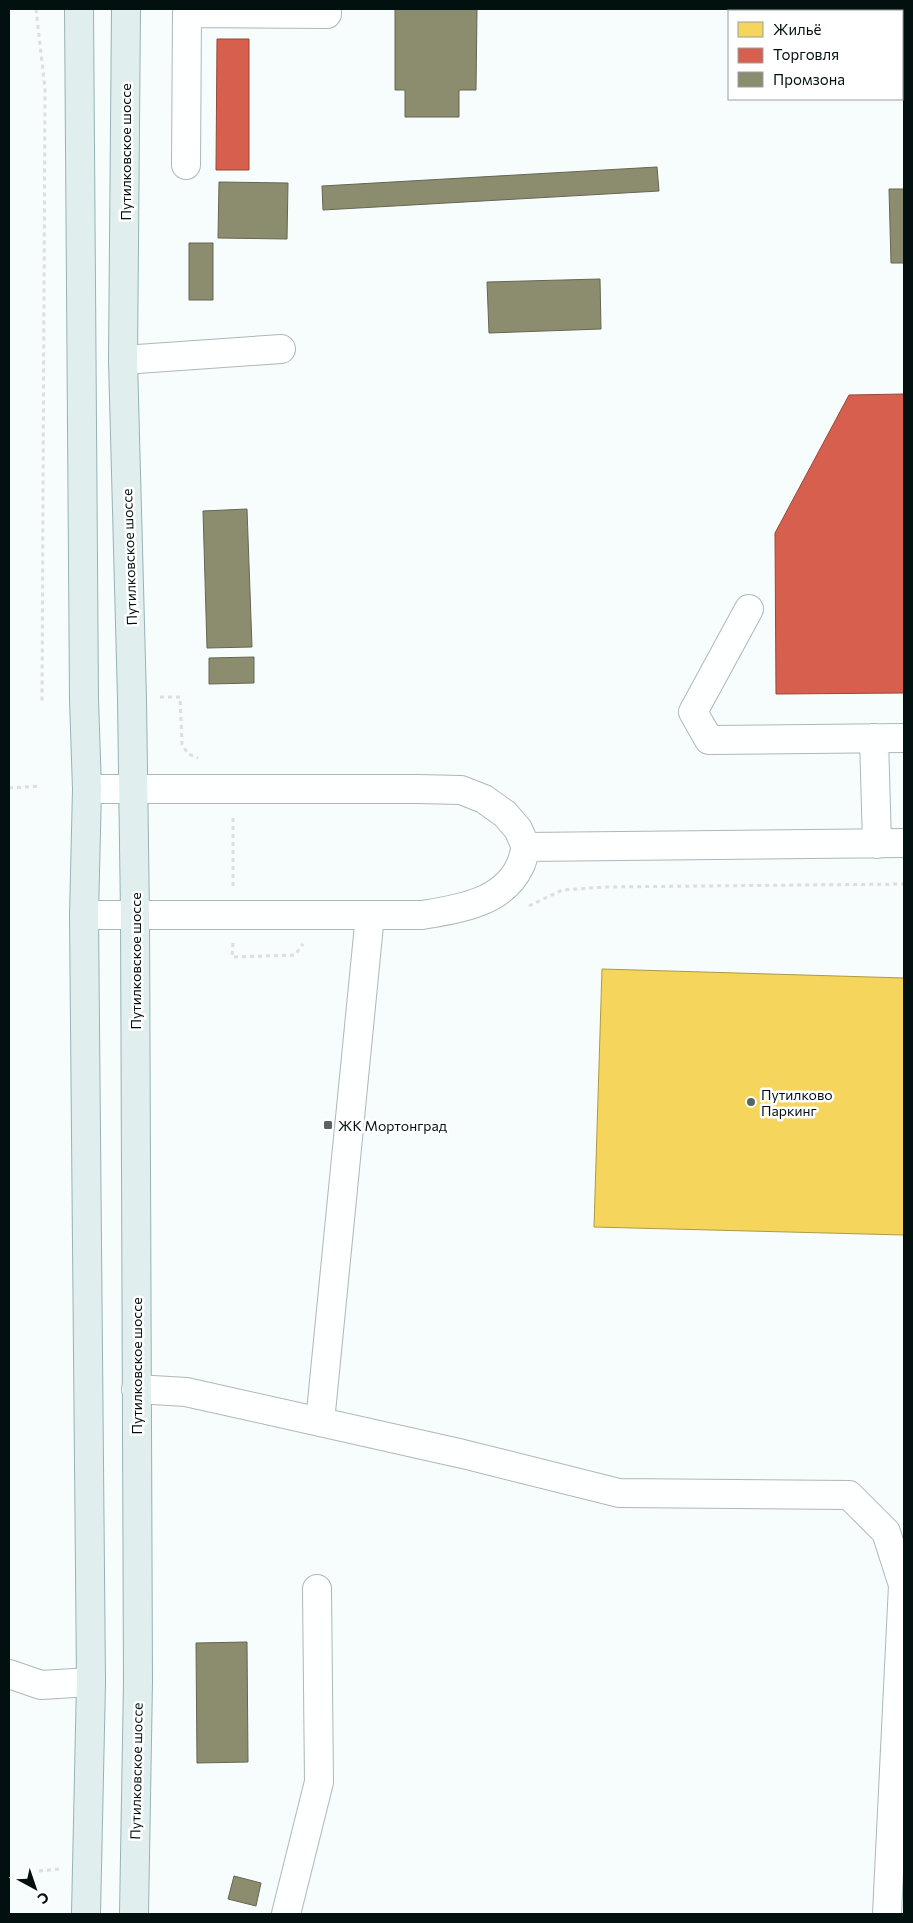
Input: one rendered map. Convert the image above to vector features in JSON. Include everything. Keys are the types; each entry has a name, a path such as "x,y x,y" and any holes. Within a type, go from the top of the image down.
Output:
{"main road":[{"path":"80,9 84,700 87,789 84,915 91,1682 86,1914"},
{"name":"Путилковское шоссе","path":"126,9 123,360 134,789 135,914 138,1682 134,1914"}],"street":[{"path":"186,165 187,11 327,14 327,9"},
{"path":"123,360 281,349"},
{"path":"749,609 693,712 709,740 904,738"},
{"path":"874,738 877,844"},
{"path":"84,915 422,915 462,909 488,898 510,882 520,866 526,847 518,829 505,814 484,799 461,790 87,789"},
{"path":"526,847 904,843"},
{"path":"320,1422 370,914"},
{"path":"136,1389 186,1392 463,1454 619,1494 849,1496 886,1532 904,1585 887,1914"},
{"path":"286,1914 319,1782 317,1590"},
{"path":"9,1674 41,1684 91,1682"}],"path":[{"path":"36,9 45,89 42,702"},
{"path":"154,697 180,697 182,744 188,754 198,758 207,758"},
{"path":"9,788 42,786"},
{"path":"233,817 233,896"},
{"path":"524,908 562,890 605,887 904,884"},
{"path":"233,940 232,957 295,955 303,944 313,944"},
{"path":"39,1871 62,1869"}],"building: Жильё":[{"name":"Путилково Паркинг","path":"602,969 904,978 904,1235 594,1227"}],"building: Торговля":[{"path":"217,39 249,39 249,170 216,170"},
{"path":"904,394 904,693 776,694 775,533 849,395"}],"building: Промзона":[{"path":"395,9 477,9 476,90 459,90 459,117 405,117 405,90 395,90"},
{"path":"657,167 659,191 323,210 322,186"},
{"path":"219,182 288,183 287,239 218,238"},
{"path":"889,189 904,189 904,263 891,263"},
{"path":"189,243 213,243 213,300 189,300"},
{"path":"600,279 601,329 489,333 487,282"},
{"path":"247,509 252,647 207,648 203,511"},
{"path":"254,657 254,683 209,684 209,658"},
{"path":"247,1642 248,1762 197,1763 196,1643"},
{"path":"234,1876 261,1883 256,1906 228,1899"}],"place":[{"name":"Путилково Паркинг","path":"751,1102"},
{"name":"ЖК Мортонград","path":"328,1125"}]}
